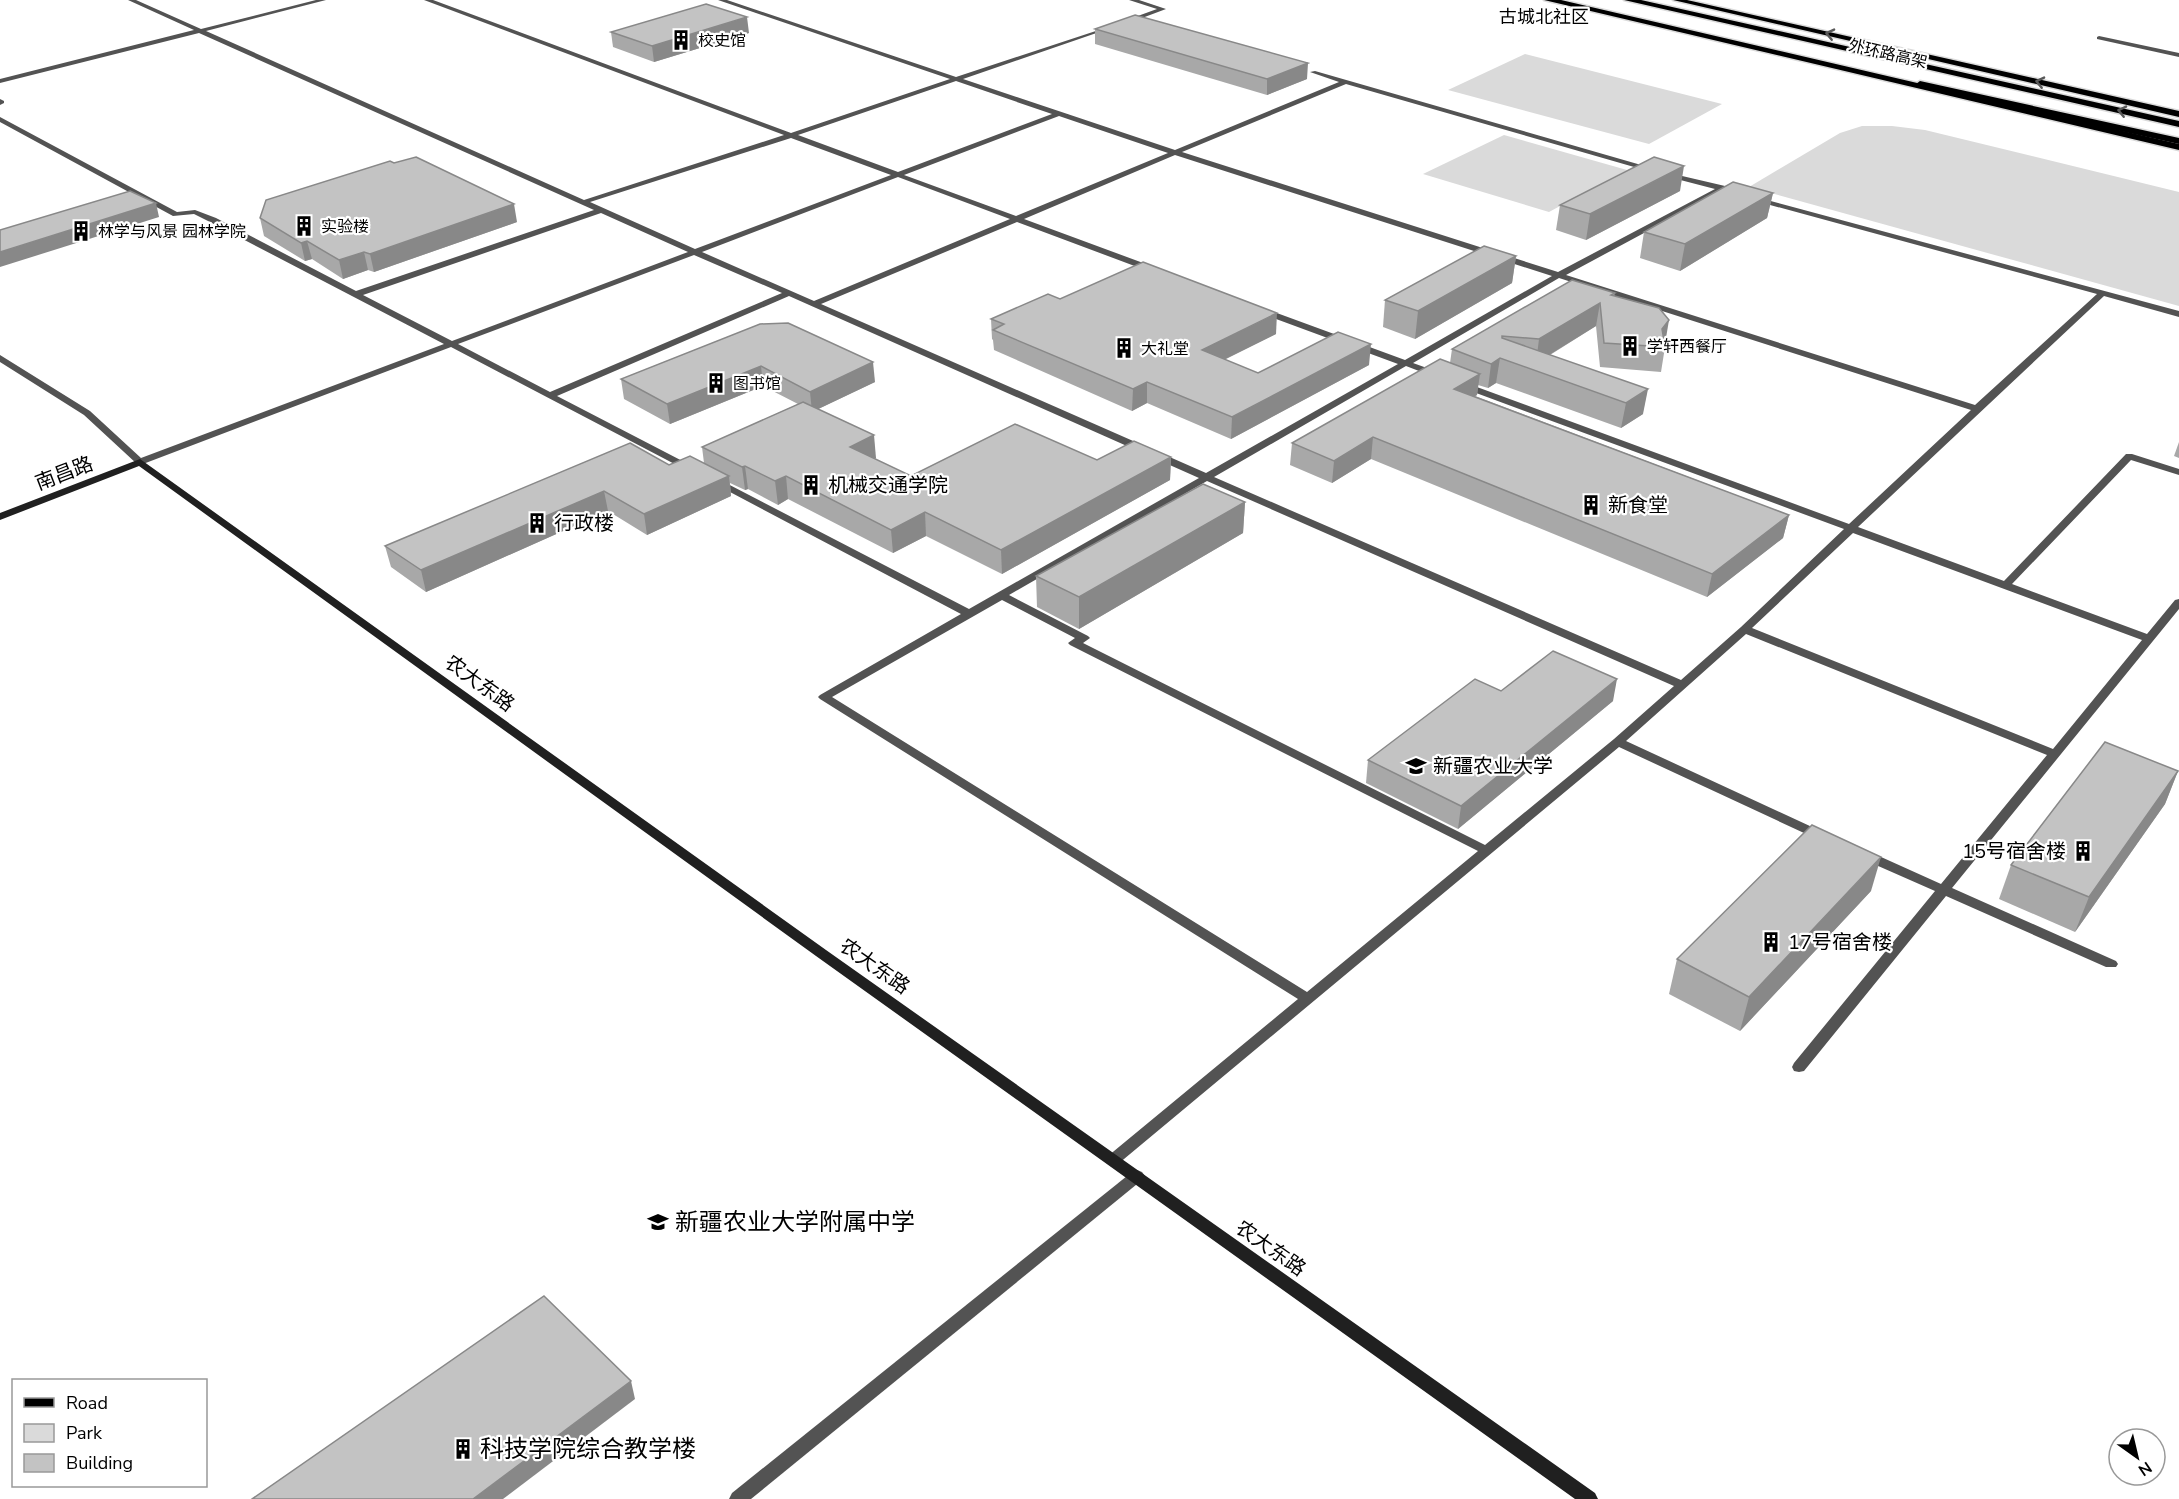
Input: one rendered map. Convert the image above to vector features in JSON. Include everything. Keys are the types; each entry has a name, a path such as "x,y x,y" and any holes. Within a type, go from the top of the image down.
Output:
{"highway":[{"path":"1551,0 2179,147"},
{"name":"外环路高架","path":"1591,0 2179,134"},
{"name":"外环路高架","path":"1629,0 2179,124"}],"main road":[{"path":"1551,0 1836,67 1993,99 2179,141"},
{"path":"1677,0 2179,114"},
{"name":"南昌路","path":"0,517 140,462"},
{"name":"农大东路","path":"140,462 812,946 1588,1499"}],"street":[{"path":"131,0 790,294 1524,617 1682,684"},
{"path":"0,81 323,0"},
{"path":"427,0 1161,273"},
{"path":"721,0 1176,153 1977,410"},
{"path":"584,202 792,135 1163,9 1132,0"},
{"path":"2099,38 2179,55"},
{"path":"1309,999 824,697 1559,275 1727,190 1313,72"},
{"path":"814,304 1346,81"},
{"path":"0,358 87,413 140,462 1058,114"},
{"path":"0,119 176,214 195,212 697,472"},
{"path":"1744,195 2179,314"},
{"path":"357,294 601,210"},
{"path":"1113,1160 1618,742 1745,629 2103,293"},
{"path":"551,395 790,294"},
{"path":"1250,306 2150,639"},
{"path":"2005,586 2129,456 2179,472"},
{"path":"708,477 969,614"},
{"path":"1001,595 1084,638 1074,643 1487,851"},
{"path":"1799,1067 2179,602"},
{"path":"1745,629 2055,754"},
{"path":"1618,742 1843,846 2111,964"},
{"path":"738,1499 1137,1176"}],"green space":[{"path":"1525,54 1722,104 1649,144 1448,90"},
{"path":"1862,126 1892,126 1925,130 2179,192 2179,306 1749,187 1840,133"},
{"path":"1504,135 1627,170 1549,212 1423,174"}],"building":[{"path":"706,4 747,17 652,46 611,32"},
{"path":"1135,15 1308,63 1267,79 1095,29"},
{"path":"416,157 514,204 370,254 364,252 339,260 307,241 301,243 260,218 266,200 390,161 394,163"},
{"path":"1654,157 1684,166 1590,214 1560,205"},
{"path":"1733,182 1773,193 1685,244 1644,232"},
{"path":"130,191 156,203 0,252 0,230"},
{"path":"1484,246 1516,256 1418,311 1385,300"},
{"path":"1143,262 1277,313 1202,350 1258,373 1338,332 1371,344 1232,417 1147,382 1133,389 993,330 1004,324 991,319 1048,294 1060,299"},
{"path":"1572,280 1615,293 1611,295 1659,308 1669,320 1662,329 1665,347 1604,343 1600,303 1539,339 1502,336 1502,338 1648,389 1626,403 1500,358 1491,364 1452,349"},
{"path":"788,323 873,362 810,392 761,366 667,404 621,379 760,324"},
{"path":"1440,359 1480,374 1454,389 1789,515 1712,574 1373,437 1334,461 1292,443"},
{"path":"803,402 874,435 850,447 911,476 1015,424 1097,460 1134,441 1171,457 1001,550 925,512 891,530 786,476 775,481 702,447"},
{"path":"630,443 669,465 690,456 729,476 644,514 604,491 421,570 385,546"},
{"path":"1203,484 1245,502 1079,597 1036,576"},
{"path":"1553,651 1617,679 1461,806 1368,760 1475,679 1501,691"},
{"name":"15号宿舍楼","path":"2105,742 2178,771 2089,897 2011,865"},
{"name":"17号宿舍楼","path":"1812,825 1881,857 1749,997 1677,959"},
{"name":"科技学院综合教学楼","path":"544,1296 631,1381 473,1499 252,1499"}],"place":[{"name":"校史馆","path":"681,40"},
{"name":"实验楼","path":"304,226"},
{"name":"林学与风景 园林学院","path":"81,231"},
{"name":"学轩西餐厅","path":"1630,346"},
{"name":"大礼堂","path":"1124,348"},
{"name":"图书馆","path":"716,383"},
{"name":"机械交通学院","path":"811,485"},
{"name":"新食堂","path":"1591,505"},
{"name":"行政楼","path":"537,523"},
{"name":"新疆农业大学","path":"1416,766"},
{"name":"15号宿舍楼","path":"2083,851"},
{"name":"17号宿舍楼","path":"1771,942"},
{"name":"新疆农业大学附属中学","path":"658,1222"},
{"name":"科技学院综合教学楼","path":"463,1449"}],"district":[{"name":"古城北社区","path":"1544,17"}]}
